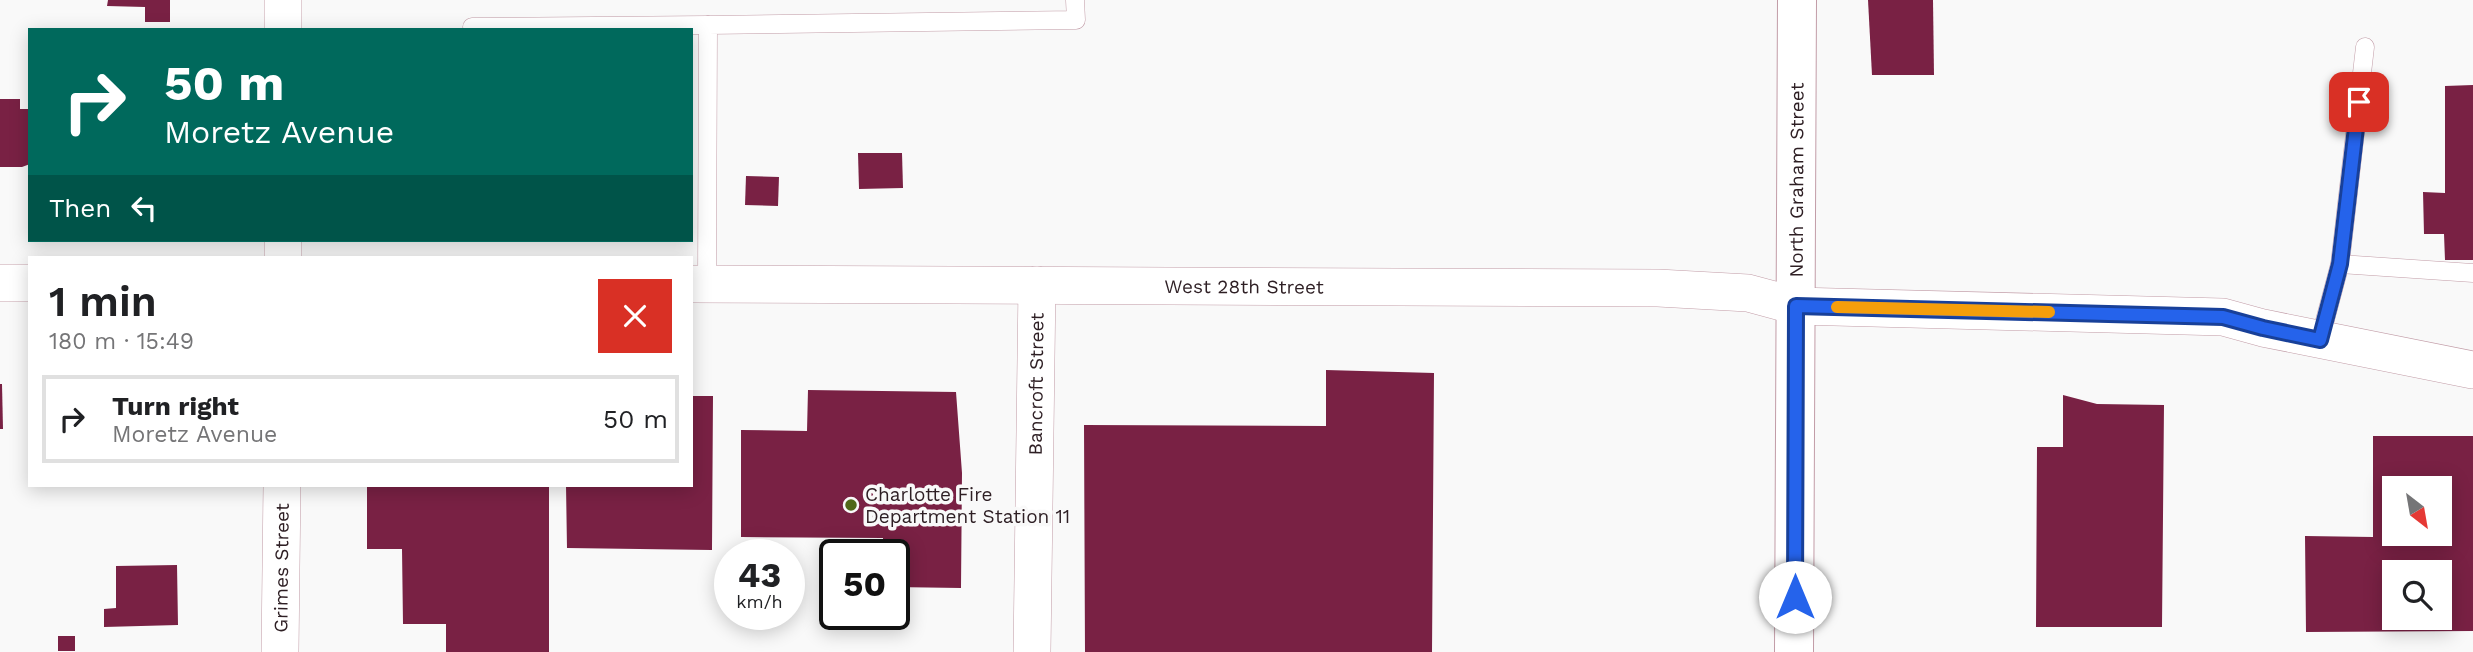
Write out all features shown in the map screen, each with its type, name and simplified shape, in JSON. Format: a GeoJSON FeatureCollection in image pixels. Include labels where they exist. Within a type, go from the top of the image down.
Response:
{"type":"FeatureCollection","features":[{"type":"Feature","properties":{"kind":"main road","name":"North Graham Street"},"geometry":{"type":"LineString","coordinates":[[1794,652],[1797,0]]}},
{"type":"Feature","properties":{"kind":"street"},"geometry":{"type":"LineString","coordinates":[[283,0],[283,28]]}},
{"type":"Feature","properties":{"kind":"street"},"geometry":{"type":"LineString","coordinates":[[0,283],[28,283]]}},
{"type":"Feature","properties":{"kind":"street","name":"West 28th Street"},"geometry":{"type":"LineString","coordinates":[[699,284],[1658,288],[1748,293],[1796,306],[2223,317],[2263,328],[2473,370]]}},
{"type":"Feature","properties":{"kind":"street","name":"Bancroft Street"},"geometry":{"type":"LineString","coordinates":[[1032,652],[1037,285]]}},
{"type":"Feature","properties":{"kind":"street","name":"Grimes Street"},"geometry":{"type":"LineString","coordinates":[[280,652],[282,487]]}},
{"type":"Feature","properties":{"kind":"lane"},"geometry":{"type":"LineString","coordinates":[[472,27],[1076,20],[1075,0]]}},
{"type":"Feature","properties":{"kind":"lane"},"geometry":{"type":"LineString","coordinates":[[699,284],[708,25]]}},
{"type":"Feature","properties":{"kind":"lane"},"geometry":{"type":"LineString","coordinates":[[2320,340],[2340,264],[2365,47]]}},
{"type":"Feature","properties":{"kind":"lane"},"geometry":{"type":"LineString","coordinates":[[2340,264],[2473,273]]}},
{"type":"Feature","properties":{"kind":"building"},"geometry":{"type":"Polygon","coordinates":[[[108,0],[170,0],[170,22],[145,22],[145,7],[107,6],[108,0]]]}},
{"type":"Feature","properties":{"kind":"building"},"geometry":{"type":"Polygon","coordinates":[[[1868,0],[1933,0],[1934,75],[1872,75],[1868,0]]]}},
{"type":"Feature","properties":{"kind":"building"},"geometry":{"type":"Polygon","coordinates":[[[2473,85],[2473,260],[2445,260],[2444,234],[2424,234],[2423,192],[2445,193],[2445,86],[2473,85]]]}},
{"type":"Feature","properties":{"kind":"building"},"geometry":{"type":"Polygon","coordinates":[[[0,99],[20,99],[20,109],[28,109],[28,165],[0,167],[0,99]]]}},
{"type":"Feature","properties":{"kind":"building"},"geometry":{"type":"Polygon","coordinates":[[[858,153],[902,153],[903,188],[859,189],[858,153]]]}},
{"type":"Feature","properties":{"kind":"building"},"geometry":{"type":"Polygon","coordinates":[[[746,176],[779,177],[778,206],[745,205],[746,176]]]}},
{"type":"Feature","properties":{"kind":"building"},"geometry":{"type":"Polygon","coordinates":[[[1326,370],[1434,373],[1432,652],[1085,652],[1084,425],[1326,426],[1326,370]]]}},
{"type":"Feature","properties":{"kind":"building"},"geometry":{"type":"Polygon","coordinates":[[[2,384],[3,429],[0,429],[2,384]]]}},
{"type":"Feature","properties":{"kind":"building","name":"Charlotte Fire Department Station 11"},"geometry":{"type":"Polygon","coordinates":[[[808,390],[956,392],[962,473],[961,588],[910,587],[910,539],[741,537],[741,430],[807,431],[808,390]]]}},
{"type":"Feature","properties":{"kind":"building"},"geometry":{"type":"Polygon","coordinates":[[[2063,395],[2097,404],[2164,405],[2162,627],[2036,627],[2037,447],[2063,447],[2063,395]]]}},
{"type":"Feature","properties":{"kind":"building"},"geometry":{"type":"Polygon","coordinates":[[[693,396],[713,396],[712,550],[567,548],[566,487],[693,487],[693,396]]]}},
{"type":"Feature","properties":{"kind":"building"},"geometry":{"type":"Polygon","coordinates":[[[2373,436],[2473,436],[2473,631],[2306,632],[2305,536],[2373,537],[2373,436]]]}},
{"type":"Feature","properties":{"kind":"building"},"geometry":{"type":"Polygon","coordinates":[[[367,487],[549,487],[549,652],[446,652],[446,624],[403,624],[402,549],[367,549],[367,487]]]}},
{"type":"Feature","properties":{"kind":"building"},"geometry":{"type":"Polygon","coordinates":[[[177,565],[178,625],[104,627],[104,609],[116,608],[116,566],[177,565]]]}},
{"type":"Feature","properties":{"kind":"building"},"geometry":{"type":"Polygon","coordinates":[[[58,636],[75,636],[75,651],[58,651],[58,636]]]}},
{"type":"Feature","properties":{"kind":"slow traffic"},"geometry":{"type":"LineString","coordinates":[[1837,307],[2049,312]]}},
{"type":"Feature","properties":{"kind":"place","name":"Charlotte Fire Department Station 11"},"geometry":{"type":"Point","coordinates":[851,505]}},
{"type":"Feature","properties":{"kind":"route"},"geometry":{"type":"LineString","coordinates":[[1795,597],[1796,306],[2223,317],[2320,340],[2340,264],[2359,102]]}}]}
